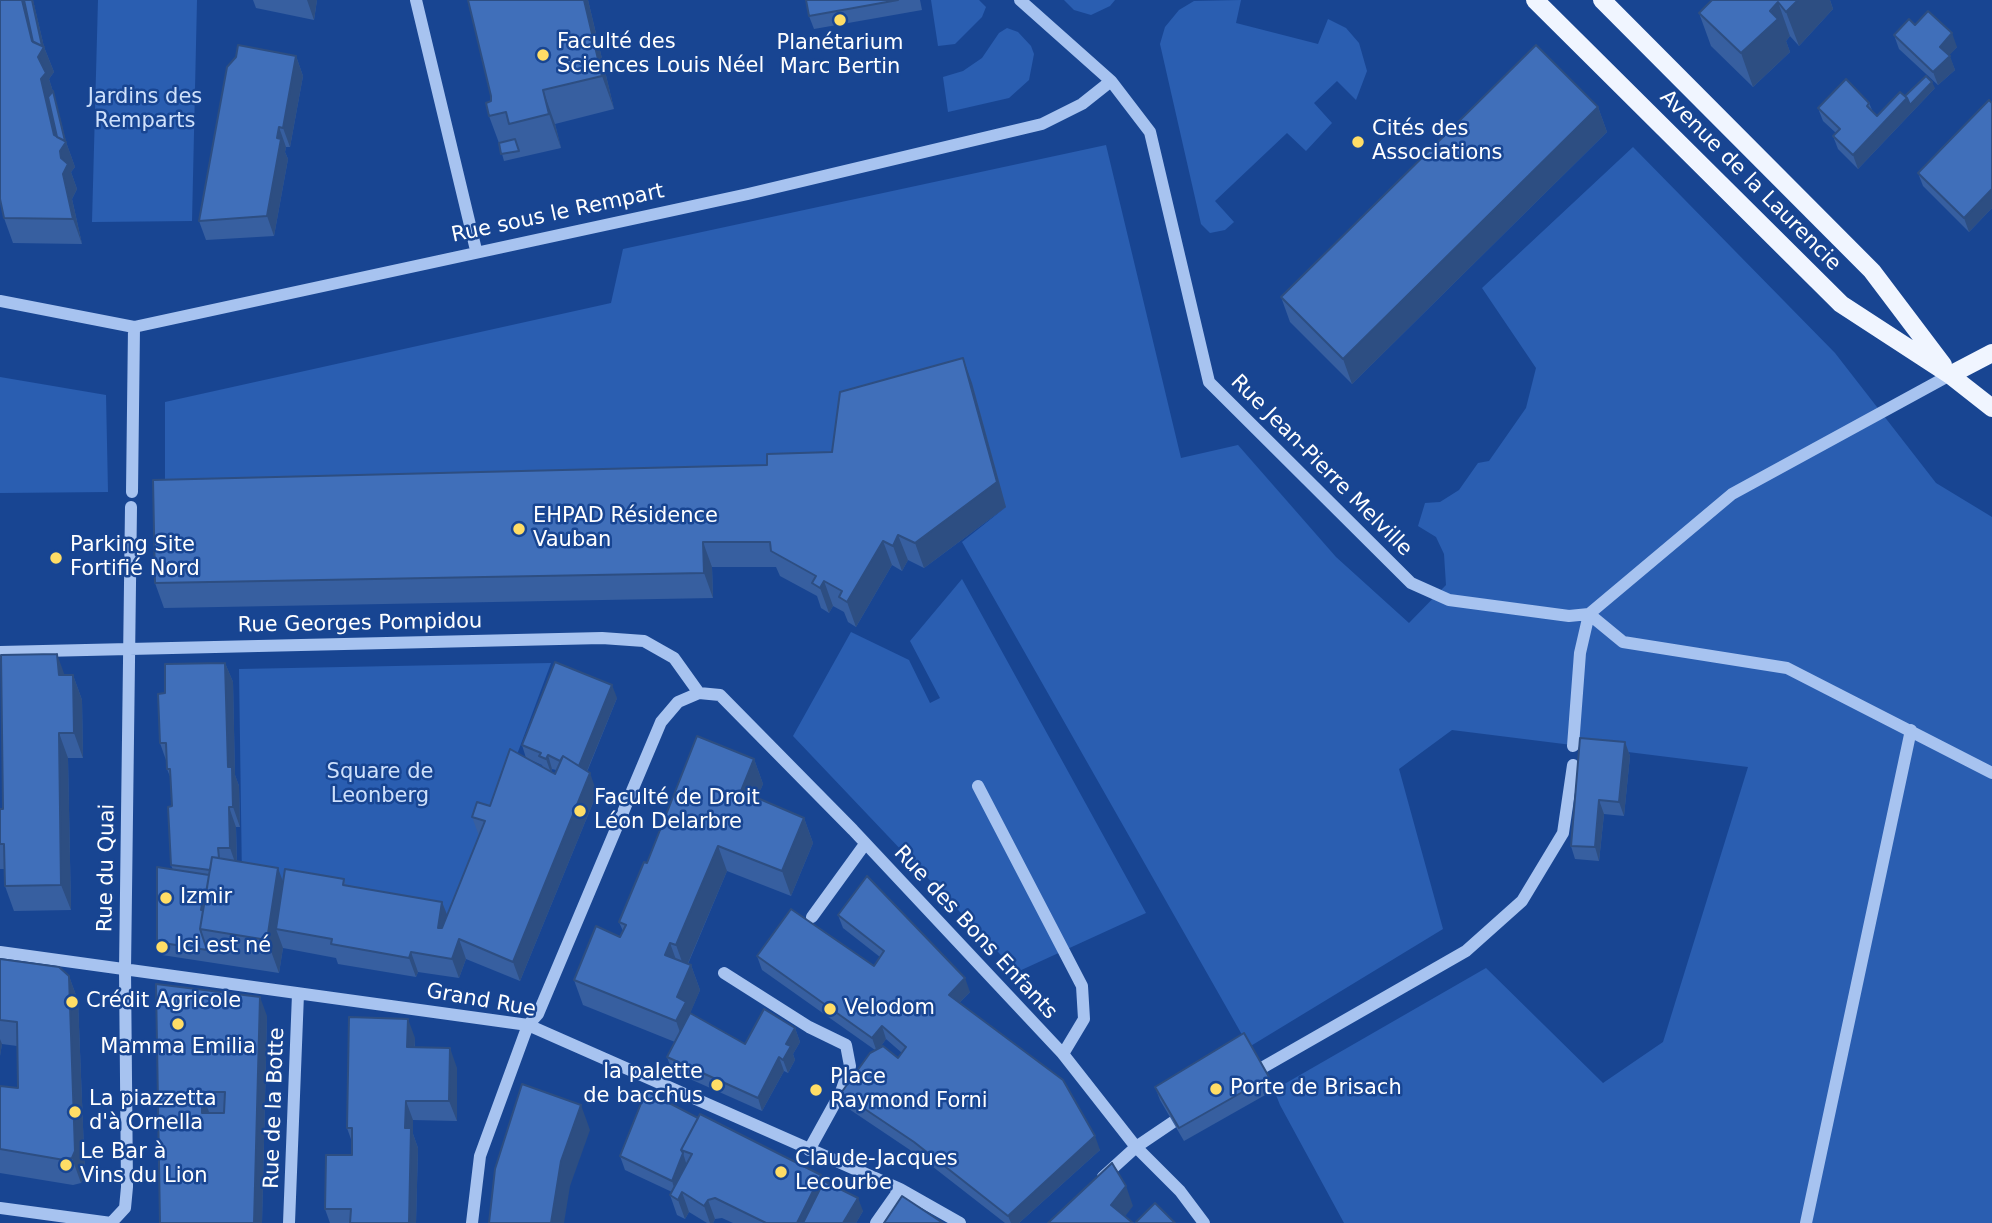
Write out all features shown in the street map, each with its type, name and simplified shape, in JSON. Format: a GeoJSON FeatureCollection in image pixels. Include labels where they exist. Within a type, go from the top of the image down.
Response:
{"type":"FeatureCollection","features":[{"type":"Feature","properties":{"kind":"main road","name":"Avenue de la Laurencie"},"geometry":{"type":"LineString","coordinates":[[1535,0],[1841,304],[1950,375],[1992,408]]}},
{"type":"Feature","properties":{"kind":"main road","name":"Avenue de la Laurencie"},"geometry":{"type":"LineString","coordinates":[[1602,0],[1872,271],[1950,375]]}},
{"type":"Feature","properties":{"kind":"main road"},"geometry":{"type":"LineString","coordinates":[[1950,375],[1992,353]]}},
{"type":"Feature","properties":{"kind":"street"},"geometry":{"type":"LineString","coordinates":[[416,0],[476,250]]}},
{"type":"Feature","properties":{"kind":"street","name":"Rue Jean-Pierre Melville"},"geometry":{"type":"LineString","coordinates":[[1020,0],[1111,81],[1150,132],[1209,382],[1411,583],[1449,600],[1569,616],[1589,614]]}},
{"type":"Feature","properties":{"kind":"street","name":"Rue sous le Rempart"},"geometry":{"type":"LineString","coordinates":[[0,300],[134,327],[476,250],[748,194],[1042,124],[1082,104],[1111,81]]}},
{"type":"Feature","properties":{"kind":"street"},"geometry":{"type":"LineString","coordinates":[[132,492],[134,327]]}},
{"type":"Feature","properties":{"kind":"street"},"geometry":{"type":"LineString","coordinates":[[1573,746],[1580,653],[1589,614],[1732,494],[1950,375]]}},
{"type":"Feature","properties":{"kind":"street","name":"Rue du Quai"},"geometry":{"type":"LineString","coordinates":[[111,1223],[125,1208],[127,1187],[125,970],[131,507]]}},
{"type":"Feature","properties":{"kind":"street"},"geometry":{"type":"LineString","coordinates":[[1589,614],[1623,642],[1787,668],[1992,773]]}},
{"type":"Feature","properties":{"kind":"street","name":"Rue Georges Pompidou"},"geometry":{"type":"LineString","coordinates":[[0,652],[602,638],[644,641],[674,658],[699,693]]}},
{"type":"Feature","properties":{"kind":"street"},"geometry":{"type":"LineString","coordinates":[[471,1223],[480,1156],[528,1025],[538,1014],[661,722],[678,702],[699,693]]}},
{"type":"Feature","properties":{"kind":"street","name":"Rue des Bons Enfants"},"geometry":{"type":"LineString","coordinates":[[699,693],[720,695],[865,844],[1063,1054],[1136,1147],[1180,1191],[1204,1223]]}},
{"type":"Feature","properties":{"kind":"street"},"geometry":{"type":"LineString","coordinates":[[1806,1223],[1911,730]]}},
{"type":"Feature","properties":{"kind":"street"},"geometry":{"type":"LineString","coordinates":[[1260,1069],[1466,951],[1522,901],[1563,833],[1573,765]]}},
{"type":"Feature","properties":{"kind":"street"},"geometry":{"type":"LineString","coordinates":[[978,786],[1082,986],[1084,1019],[1063,1054]]}},
{"type":"Feature","properties":{"kind":"street"},"geometry":{"type":"LineString","coordinates":[[813,916],[865,844]]}},
{"type":"Feature","properties":{"kind":"street","name":"Grand Rue"},"geometry":{"type":"LineString","coordinates":[[0,952],[528,1025],[900,1189],[960,1223]]}},
{"type":"Feature","properties":{"kind":"street"},"geometry":{"type":"LineString","coordinates":[[724,973],[809,1027],[846,1045],[850,1066],[841,1092],[809,1150]]}},
{"type":"Feature","properties":{"kind":"street","name":"Rue de la Botte"},"geometry":{"type":"LineString","coordinates":[[289,1223],[298,994]]}},
{"type":"Feature","properties":{"kind":"street"},"geometry":{"type":"LineString","coordinates":[[1095,1185],[1136,1147],[1173,1122]]}},
{"type":"Feature","properties":{"kind":"street"},"geometry":{"type":"LineString","coordinates":[[876,1223],[900,1189]]}},
{"type":"Feature","properties":{"kind":"street"},"geometry":{"type":"LineString","coordinates":[[0,1208],[111,1223]]}},
{"type":"Feature","properties":{"kind":"green space","name":"Jardins des Remparts"},"geometry":{"type":"Polygon","coordinates":[[[98,0],[197,0],[192,221],[92,222],[98,0]]]}},
{"type":"Feature","properties":{"kind":"green space"},"geometry":{"type":"Polygon","coordinates":[[[931,0],[979,0],[986,7],[982,17],[955,44],[938,46],[931,0]]]}},
{"type":"Feature","properties":{"kind":"green space"},"geometry":{"type":"Polygon","coordinates":[[[1064,0],[1115,0],[1110,6],[1091,15],[1074,10],[1064,0]]]}},
{"type":"Feature","properties":{"kind":"green space"},"geometry":{"type":"Polygon","coordinates":[[[1241,0],[1236,23],[1318,44],[1328,19],[1346,28],[1359,43],[1367,71],[1356,100],[1337,81],[1314,103],[1332,123],[1306,151],[1287,133],[1215,201],[1234,222],[1225,230],[1210,233],[1201,224],[1160,44],[1165,27],[1179,10],[1194,1],[1241,0]]]}},
{"type":"Feature","properties":{"kind":"green space"},"geometry":{"type":"Polygon","coordinates":[[[1007,28],[1018,32],[1031,46],[1034,54],[1029,80],[1009,98],[948,112],[943,77],[963,71],[982,58],[999,33],[1007,28]]]}},
{"type":"Feature","properties":{"kind":"green space"},"geometry":{"type":"Polygon","coordinates":[[[1106,145],[1181,458],[1238,445],[1336,557],[1409,623],[1446,585],[1444,554],[1436,537],[1418,526],[1425,503],[1440,502],[1459,490],[1478,463],[1489,461],[1526,408],[1536,368],[1482,288],[1633,147],[1835,353],[1936,483],[1992,517],[1992,1223],[1344,1223],[1280,1105],[1274,1090],[1486,968],[1603,1083],[1663,1042],[1748,767],[1452,730],[1399,769],[1443,929],[1249,1047],[962,542],[1006,507],[841,477],[165,491],[165,402],[611,303],[623,249],[1106,145]]]}},
{"type":"Feature","properties":{"kind":"green space"},"geometry":{"type":"Polygon","coordinates":[[[0,377],[106,395],[108,492],[0,493],[0,377]]]}},
{"type":"Feature","properties":{"kind":"green space"},"geometry":{"type":"Polygon","coordinates":[[[962,579],[1146,913],[1017,972],[793,736],[851,632],[909,660],[930,703],[940,698],[910,641],[962,579]]]}},
{"type":"Feature","properties":{"kind":"green space","name":"Square de Leonberg"},"geometry":{"type":"Polygon","coordinates":[[[551,663],[457,916],[242,880],[239,669],[551,663]]]}},
{"type":"Feature","properties":{"kind":"building"},"geometry":{"type":"Polygon","coordinates":[[[0,0],[22,0],[32,41],[44,47],[38,57],[46,73],[41,79],[54,135],[66,142],[60,151],[61,158],[68,164],[63,174],[73,219],[4,218],[0,199],[0,0]]]}},
{"type":"Feature","properties":{"kind":"building"},"geometry":{"type":"Polygon","coordinates":[[[24,0],[32,0],[42,46],[33,42],[24,0]]]}},
{"type":"Feature","properties":{"kind":"building","name":"Faculté des Sciences Louis Néel"},"geometry":{"type":"Polygon","coordinates":[[[468,0],[584,0],[602,76],[543,90],[549,114],[509,124],[506,112],[489,116],[486,103],[491,101],[491,96],[468,0]]]}},
{"type":"Feature","properties":{"kind":"building"},"geometry":{"type":"Polygon","coordinates":[[[806,0],[898,0],[809,16],[806,0]]]}},
{"type":"Feature","properties":{"kind":"building"},"geometry":{"type":"Polygon","coordinates":[[[1712,0],[1798,0],[1786,12],[1778,2],[1770,11],[1778,19],[1741,53],[1699,13],[1712,0]]]}},
{"type":"Feature","properties":{"kind":"building"},"geometry":{"type":"Polygon","coordinates":[[[1928,11],[1952,33],[1940,47],[1950,56],[1933,72],[1894,35],[1909,19],[1915,25],[1928,11]]]}},
{"type":"Feature","properties":{"kind":"building"},"geometry":{"type":"Polygon","coordinates":[[[238,45],[296,56],[283,128],[279,127],[277,138],[281,139],[267,216],[199,221],[227,67],[236,57],[238,45]]]}},
{"type":"Feature","properties":{"kind":"building"},"geometry":{"type":"Polygon","coordinates":[[[1536,45],[1598,107],[1343,359],[1281,297],[1536,45]]]}},
{"type":"Feature","properties":{"kind":"building"},"geometry":{"type":"Polygon","coordinates":[[[1926,76],[1932,82],[1910,105],[1905,96],[1926,76]]]}},
{"type":"Feature","properties":{"kind":"building"},"geometry":{"type":"Polygon","coordinates":[[[1846,79],[1869,103],[1867,106],[1877,116],[1900,92],[1907,98],[1853,155],[1833,136],[1840,129],[1818,108],[1846,79]]]}},
{"type":"Feature","properties":{"kind":"building"},"geometry":{"type":"Polygon","coordinates":[[[53,91],[65,141],[57,137],[48,97],[53,91]]]}},
{"type":"Feature","properties":{"kind":"building"},"geometry":{"type":"Polygon","coordinates":[[[1989,100],[1992,103],[1992,189],[1964,218],[1918,173],[1989,100]]]}},
{"type":"Feature","properties":{"kind":"building"},"geometry":{"type":"Polygon","coordinates":[[[515,139],[519,151],[501,154],[499,143],[515,139]]]}},
{"type":"Feature","properties":{"kind":"building"},"geometry":{"type":"Polygon","coordinates":[[[963,358],[997,482],[915,543],[898,535],[893,546],[883,541],[847,602],[839,597],[842,591],[824,581],[820,588],[812,583],[816,576],[771,551],[770,542],[703,542],[704,573],[155,583],[153,480],[767,465],[767,454],[832,452],[840,392],[963,358]]]}},
{"type":"Feature","properties":{"kind":"building"},"geometry":{"type":"Polygon","coordinates":[[[57,654],[59,675],[73,675],[74,733],[59,733],[61,885],[5,886],[4,844],[0,844],[0,809],[3,809],[1,655],[57,654]]]}},
{"type":"Feature","properties":{"kind":"building"},"geometry":{"type":"Polygon","coordinates":[[[555,662],[612,685],[579,766],[563,756],[560,761],[548,755],[546,759],[539,756],[541,753],[522,745],[555,662]]]}},
{"type":"Feature","properties":{"kind":"building"},"geometry":{"type":"Polygon","coordinates":[[[225,663],[228,767],[232,767],[230,848],[218,848],[219,858],[212,857],[210,870],[171,865],[168,807],[172,806],[170,769],[167,769],[166,743],[160,743],[158,694],[165,693],[165,664],[225,663]]]}},
{"type":"Feature","properties":{"kind":"building"},"geometry":{"type":"Polygon","coordinates":[[[697,736],[754,759],[741,791],[804,818],[782,871],[718,846],[676,945],[670,943],[665,955],[691,965],[677,997],[686,1002],[676,1021],[574,980],[596,926],[620,937],[626,925],[619,922],[644,862],[647,863],[697,736]]]}},
{"type":"Feature","properties":{"kind":"building"},"geometry":{"type":"Polygon","coordinates":[[[1580,738],[1625,742],[1619,802],[1599,800],[1595,847],[1571,846],[1580,738]]]}},
{"type":"Feature","properties":{"kind":"building"},"geometry":{"type":"Polygon","coordinates":[[[510,749],[555,774],[563,756],[590,773],[513,962],[459,939],[452,959],[411,952],[409,958],[331,944],[332,939],[276,929],[285,869],[344,879],[343,885],[442,902],[438,928],[442,928],[485,821],[472,817],[477,802],[490,806],[510,749]]]}},
{"type":"Feature","properties":{"kind":"building"},"geometry":{"type":"Polygon","coordinates":[[[212,857],[278,868],[267,940],[200,929],[212,857]]]}},
{"type":"Feature","properties":{"kind":"building"},"geometry":{"type":"Polygon","coordinates":[[[157,867],[209,875],[201,910],[200,929],[207,950],[157,942],[157,867]]]}},
{"type":"Feature","properties":{"kind":"building"},"geometry":{"type":"Polygon","coordinates":[[[867,876],[965,978],[949,995],[1063,1080],[1095,1136],[1008,1216],[914,1142],[841,1093],[870,1053],[883,1046],[898,1058],[906,1047],[882,1026],[872,1038],[757,956],[791,909],[874,966],[884,951],[838,915],[867,876]]]}},
{"type":"Feature","properties":{"kind":"building"},"geometry":{"type":"Polygon","coordinates":[[[0,959],[59,967],[69,976],[75,1151],[72,1158],[64,1160],[0,1149],[0,1086],[18,1088],[17,1022],[0,1020],[0,959]]]}},
{"type":"Feature","properties":{"kind":"building"},"geometry":{"type":"Polygon","coordinates":[[[156,984],[260,997],[254,1223],[160,1223],[156,984]],[[202,1092],[202,1113],[224,1113],[225,1092],[202,1092]]]}},
{"type":"Feature","properties":{"kind":"building"},"geometry":{"type":"Polygon","coordinates":[[[764,1009],[795,1028],[786,1044],[791,1046],[783,1060],[779,1057],[758,1098],[667,1057],[690,1013],[745,1044],[764,1009]]]}},
{"type":"Feature","properties":{"kind":"building"},"geometry":{"type":"Polygon","coordinates":[[[349,1017],[408,1019],[407,1047],[450,1048],[449,1101],[406,1101],[405,1128],[411,1128],[409,1223],[350,1223],[351,1209],[325,1209],[326,1155],[352,1155],[352,1128],[347,1128],[349,1017]]]}},
{"type":"Feature","properties":{"kind":"building"},"geometry":{"type":"Polygon","coordinates":[[[1244,1033],[1269,1077],[1179,1128],[1155,1087],[1244,1033]]]}},
{"type":"Feature","properties":{"kind":"building"},"geometry":{"type":"Polygon","coordinates":[[[522,1084],[581,1105],[561,1161],[551,1223],[489,1223],[495,1169],[522,1084]]]}},
{"type":"Feature","properties":{"kind":"building"},"geometry":{"type":"Polygon","coordinates":[[[646,1091],[698,1118],[681,1150],[683,1153],[672,1181],[620,1156],[646,1091]]]}},
{"type":"Feature","properties":{"kind":"building"},"geometry":{"type":"Polygon","coordinates":[[[700,1114],[821,1175],[797,1223],[766,1223],[715,1198],[708,1200],[704,1206],[682,1192],[678,1200],[670,1195],[692,1154],[681,1150],[700,1114]]]}},
{"type":"Feature","properties":{"kind":"building"},"geometry":{"type":"Polygon","coordinates":[[[1112,1163],[1126,1186],[1111,1205],[1133,1223],[1048,1223],[1112,1163]]]}},
{"type":"Feature","properties":{"kind":"building"},"geometry":{"type":"Polygon","coordinates":[[[824,1181],[858,1198],[843,1223],[803,1223],[824,1181]]]}},
{"type":"Feature","properties":{"kind":"building"},"geometry":{"type":"Polygon","coordinates":[[[902,1196],[943,1223],[884,1223],[902,1196]]]}},
{"type":"Feature","properties":{"kind":"building"},"geometry":{"type":"Polygon","coordinates":[[[1155,1203],[1175,1223],[1136,1222],[1155,1203]]]}},
{"type":"Feature","properties":{"kind":"place","name":"Planétarium Marc Bertin"},"geometry":{"type":"Point","coordinates":[840,20]}},
{"type":"Feature","properties":{"kind":"place","name":"Faculté des Sciences Louis Néel"},"geometry":{"type":"Point","coordinates":[543,55]}},
{"type":"Feature","properties":{"kind":"place","name":"Cités des Associations"},"geometry":{"type":"Point","coordinates":[1358,142]}},
{"type":"Feature","properties":{"kind":"place","name":"EHPAD Résidence Vauban"},"geometry":{"type":"Point","coordinates":[519,529]}},
{"type":"Feature","properties":{"kind":"place","name":"Parking Site Fortifié Nord"},"geometry":{"type":"Point","coordinates":[56,558]}},
{"type":"Feature","properties":{"kind":"place","name":"Faculté de Droit Léon Delarbre"},"geometry":{"type":"Point","coordinates":[580,811]}},
{"type":"Feature","properties":{"kind":"place","name":"Izmir"},"geometry":{"type":"Point","coordinates":[166,898]}},
{"type":"Feature","properties":{"kind":"place","name":"Ici est né"},"geometry":{"type":"Point","coordinates":[162,947]}},
{"type":"Feature","properties":{"kind":"place","name":"Crédit Agricole"},"geometry":{"type":"Point","coordinates":[72,1002]}},
{"type":"Feature","properties":{"kind":"place","name":"Velodom"},"geometry":{"type":"Point","coordinates":[830,1009]}},
{"type":"Feature","properties":{"kind":"place","name":"Mamma Emilia"},"geometry":{"type":"Point","coordinates":[178,1024]}},
{"type":"Feature","properties":{"kind":"place","name":"la palette de bacchus"},"geometry":{"type":"Point","coordinates":[717,1085]}},
{"type":"Feature","properties":{"kind":"place","name":"Porte de Brisach"},"geometry":{"type":"Point","coordinates":[1216,1089]}},
{"type":"Feature","properties":{"kind":"place","name":"Place Raymond Forni"},"geometry":{"type":"Point","coordinates":[816,1090]}},
{"type":"Feature","properties":{"kind":"place","name":"La piazzetta d'à Ornella"},"geometry":{"type":"Point","coordinates":[75,1112]}},
{"type":"Feature","properties":{"kind":"place","name":"Le Bar à Vins du Lion"},"geometry":{"type":"Point","coordinates":[66,1165]}},
{"type":"Feature","properties":{"kind":"place","name":"Claude-Jacques Lecourbe"},"geometry":{"type":"Point","coordinates":[781,1172]}}]}
